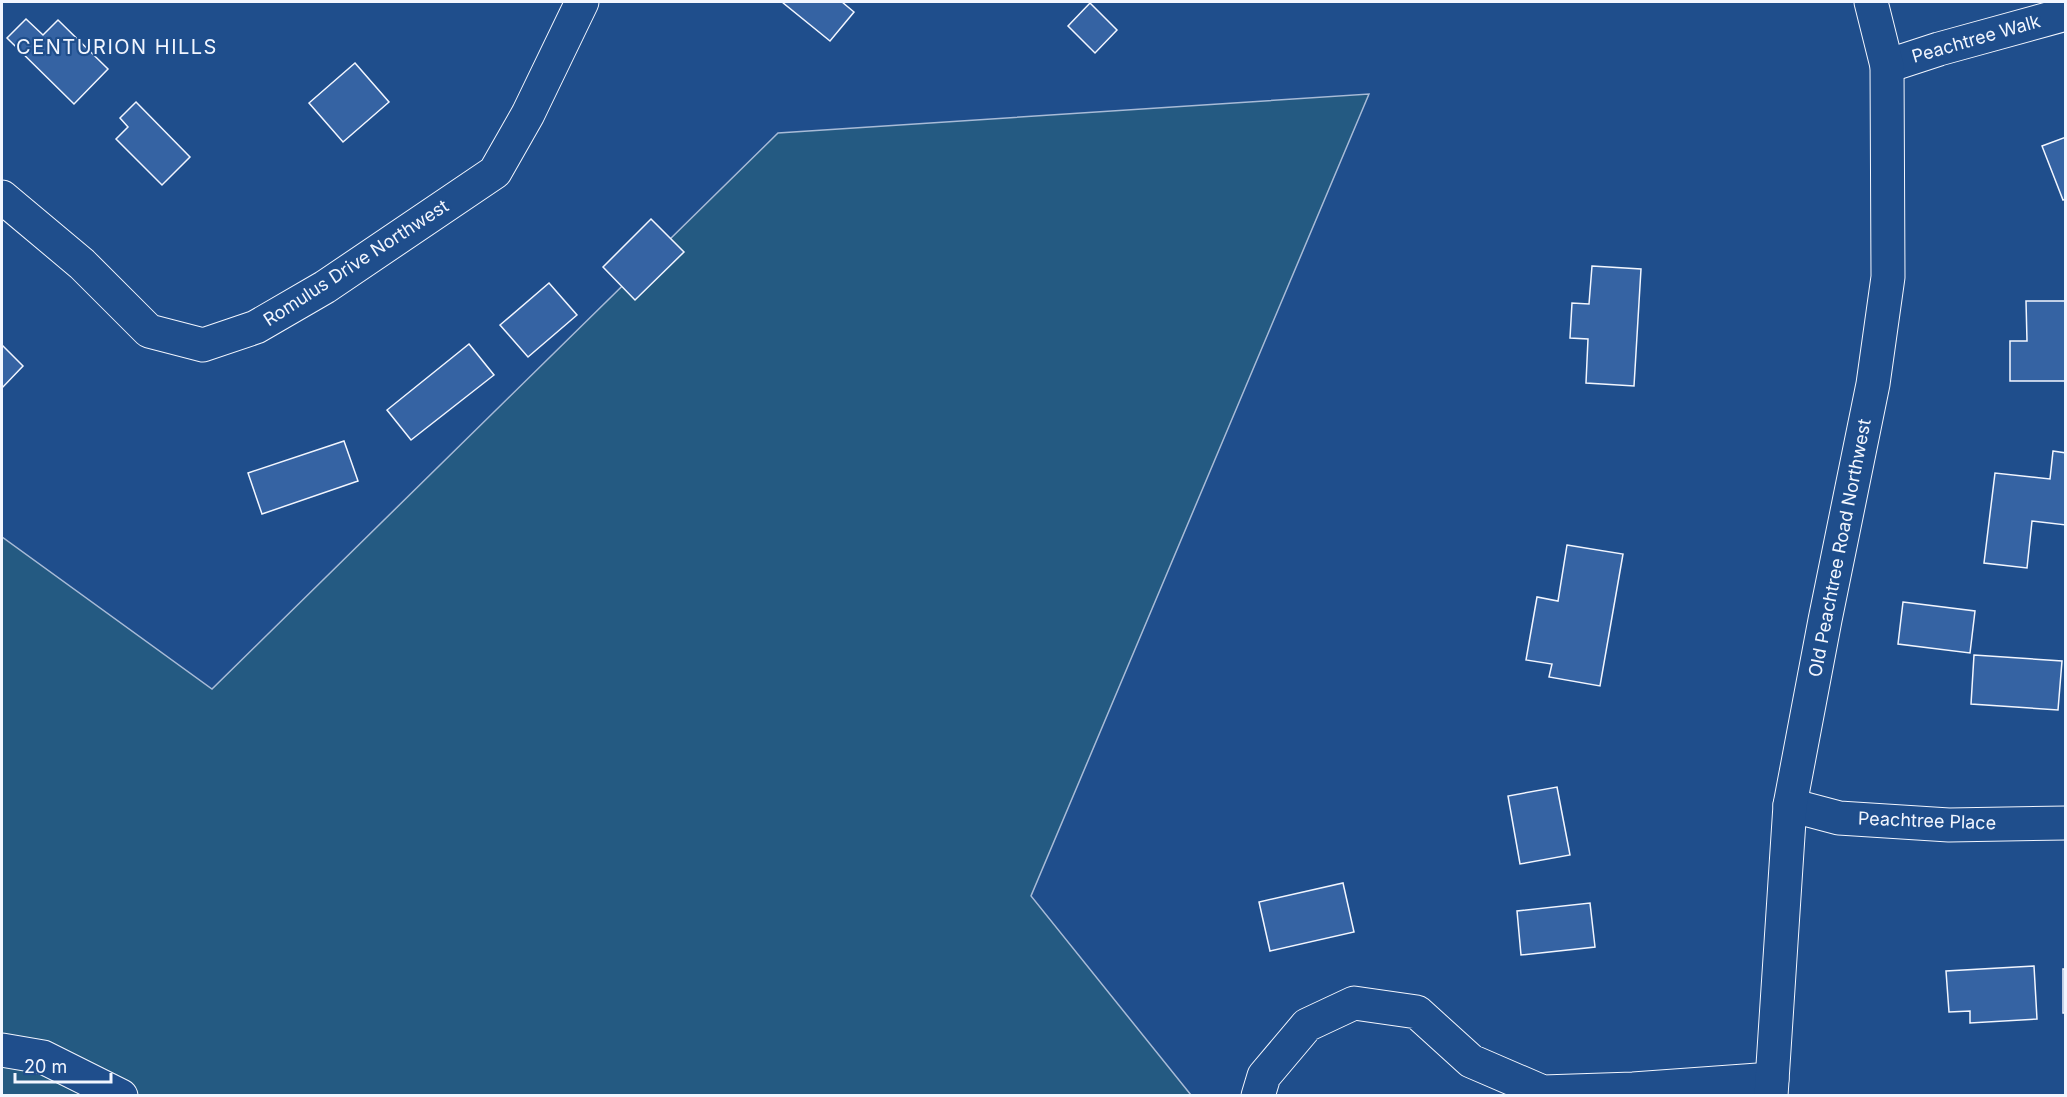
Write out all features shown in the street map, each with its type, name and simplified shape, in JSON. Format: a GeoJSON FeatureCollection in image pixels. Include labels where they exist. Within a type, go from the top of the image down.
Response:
{"type":"FeatureCollection","features":[{"type":"Feature","properties":{"kind":"street","name":"Romulus Drive Northwest"},"geometry":{"type":"LineString","coordinates":[[2,197],[82,264],[148,331],[203,345],[256,327],[325,287],[495,172],[528,114],[582,2]]}},
{"type":"Feature","properties":{"kind":"street","name":"Old Peachtree Road Northwest"},"geometry":{"type":"LineString","coordinates":[[1771,1087],[1790,805],[1873,384],[1888,277],[1887,66],[1870,2]]}},
{"type":"Feature","properties":{"kind":"street","name":"Peachtree Walk"},"geometry":{"type":"LineString","coordinates":[[1887,66],[1939,49],[2066,14]]}},
{"type":"Feature","properties":{"kind":"street","name":"Peachtree Place"},"geometry":{"type":"LineString","coordinates":[[1790,805],[1839,818],[1949,825],[2066,823]]}},
{"type":"Feature","properties":{"kind":"street"},"geometry":{"type":"LineString","coordinates":[[1258,1095],[1264,1076],[1307,1025],[1354,1003],[1417,1012],[1471,1061],[1543,1092],[1771,1087]]}},
{"type":"Feature","properties":{"kind":"street"},"geometry":{"type":"LineString","coordinates":[[2,1050],[43,1057],[122,1095]]}},
{"type":"Feature","properties":{"kind":"shaded area"},"geometry":{"type":"Polygon","coordinates":[[[1369,94],[1031,896],[1191,1095],[2,1095],[2,537],[212,689],[778,133],[1369,94]]]}},
{"type":"Feature","properties":{"kind":"building"},"geometry":{"type":"Polygon","coordinates":[[[782,2],[842,2],[854,12],[830,41],[782,2]]]}},
{"type":"Feature","properties":{"kind":"building"},"geometry":{"type":"Polygon","coordinates":[[[1090,3],[1117,30],[1095,53],[1068,26],[1090,3]]]}},
{"type":"Feature","properties":{"kind":"building"},"geometry":{"type":"Polygon","coordinates":[[[26,19],[43,35],[58,20],[108,69],[74,104],[7,38],[26,19]]]}},
{"type":"Feature","properties":{"kind":"building"},"geometry":{"type":"Polygon","coordinates":[[[355,63],[389,102],[343,142],[309,103],[355,63]]]}},
{"type":"Feature","properties":{"kind":"building"},"geometry":{"type":"Polygon","coordinates":[[[136,102],[190,157],[162,185],[116,139],[128,127],[120,118],[136,102]]]}},
{"type":"Feature","properties":{"kind":"building"},"geometry":{"type":"Polygon","coordinates":[[[2066,137],[2066,199],[2063,200],[2042,146],[2066,137]]]}},
{"type":"Feature","properties":{"kind":"building"},"geometry":{"type":"Polygon","coordinates":[[[651,219],[684,252],[635,300],[603,267],[651,219]]]}},
{"type":"Feature","properties":{"kind":"building"},"geometry":{"type":"Polygon","coordinates":[[[1592,266],[1641,269],[1634,386],[1586,383],[1588,339],[1570,338],[1572,303],[1589,304],[1592,266]]]}},
{"type":"Feature","properties":{"kind":"building"},"geometry":{"type":"Polygon","coordinates":[[[549,283],[577,315],[528,357],[500,325],[549,283]]]}},
{"type":"Feature","properties":{"kind":"building"},"geometry":{"type":"Polygon","coordinates":[[[2026,301],[2066,301],[2066,381],[2010,381],[2010,341],[2027,341],[2026,301]]]}},
{"type":"Feature","properties":{"kind":"building"},"geometry":{"type":"Polygon","coordinates":[[[469,344],[494,375],[411,440],[387,410],[469,344]]]}},
{"type":"Feature","properties":{"kind":"building"},"geometry":{"type":"Polygon","coordinates":[[[2,345],[23,366],[2,388],[2,345]]]}},
{"type":"Feature","properties":{"kind":"building"},"geometry":{"type":"Polygon","coordinates":[[[344,441],[358,481],[262,514],[248,473],[344,441]]]}},
{"type":"Feature","properties":{"kind":"building"},"geometry":{"type":"Polygon","coordinates":[[[2053,451],[2066,453],[2066,525],[2032,521],[2027,568],[1984,563],[1995,473],[2050,479],[2053,451]]]}},
{"type":"Feature","properties":{"kind":"building"},"geometry":{"type":"Polygon","coordinates":[[[1567,545],[1623,554],[1600,686],[1549,677],[1552,664],[1526,660],[1537,597],[1558,601],[1567,545]]]}},
{"type":"Feature","properties":{"kind":"building"},"geometry":{"type":"Polygon","coordinates":[[[1903,602],[1975,611],[1970,653],[1898,644],[1903,602]]]}},
{"type":"Feature","properties":{"kind":"building"},"geometry":{"type":"Polygon","coordinates":[[[1974,655],[2062,661],[2058,710],[1971,704],[1974,655]]]}},
{"type":"Feature","properties":{"kind":"building"},"geometry":{"type":"Polygon","coordinates":[[[1557,787],[1570,855],[1520,864],[1508,796],[1557,787]]]}},
{"type":"Feature","properties":{"kind":"building"},"geometry":{"type":"Polygon","coordinates":[[[1343,883],[1354,932],[1270,951],[1259,902],[1343,883]]]}},
{"type":"Feature","properties":{"kind":"building"},"geometry":{"type":"Polygon","coordinates":[[[1590,903],[1595,947],[1521,955],[1517,911],[1590,903]]]}},
{"type":"Feature","properties":{"kind":"building"},"geometry":{"type":"Polygon","coordinates":[[[2034,966],[2037,1019],[1970,1023],[1970,1011],[1949,1012],[1946,971],[2034,966]]]}},
{"type":"Feature","properties":{"kind":"building"},"geometry":{"type":"Polygon","coordinates":[[[2063,969],[2066,969],[2066,1013],[2063,1013],[2063,969]]]}},
{"type":"Feature","properties":{"kind":"district","name":"CENTURION HILLS"},"geometry":{"type":"Point","coordinates":[117,47]}}]}
